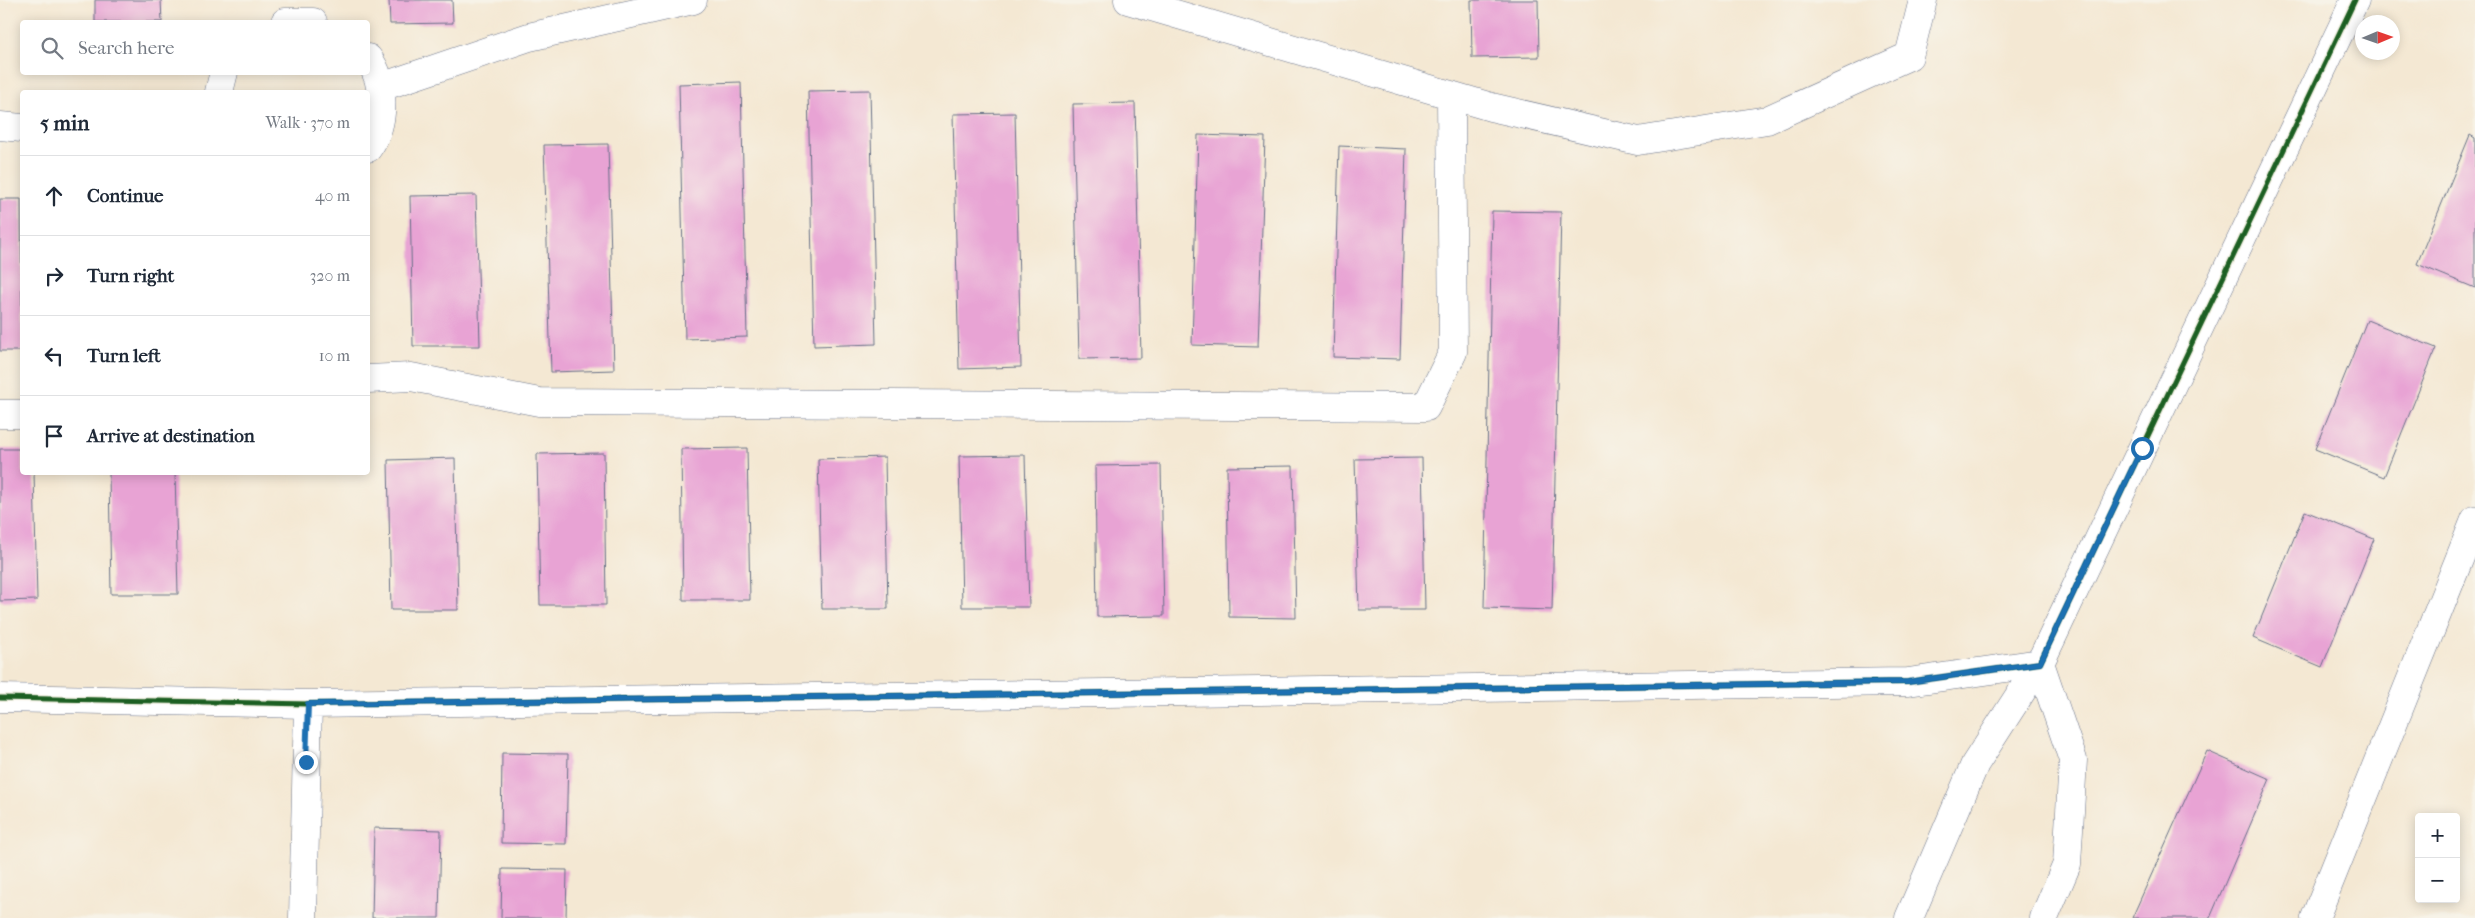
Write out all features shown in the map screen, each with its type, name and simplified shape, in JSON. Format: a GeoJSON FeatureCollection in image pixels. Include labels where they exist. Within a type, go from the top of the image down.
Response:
{"type":"FeatureCollection","features":[{"type":"Feature","properties":{"kind":"street"},"geometry":{"type":"LineString","coordinates":[[380,87],[529,37],[693,0]]}},
{"type":"Feature","properties":{"kind":"street"},"geometry":{"type":"LineString","coordinates":[[1128,0],[1491,107],[1638,141],[1766,120],[1910,56],[1923,0]]}},
{"type":"Feature","properties":{"kind":"street"},"geometry":{"type":"LineString","coordinates":[[1909,918],[1975,764],[2040,663],[2355,0]]}},
{"type":"Feature","properties":{"kind":"street"},"geometry":{"type":"LineString","coordinates":[[370,63],[380,87],[381,115],[370,145]]}},
{"type":"Feature","properties":{"kind":"street"},"geometry":{"type":"LineString","coordinates":[[220,90],[223,75]]}},
{"type":"Feature","properties":{"kind":"street"},"geometry":{"type":"LineString","coordinates":[[370,379],[411,376],[539,402],[1426,408],[1453,352],[1451,95]]}},
{"type":"Feature","properties":{"kind":"street"},"geometry":{"type":"LineString","coordinates":[[0,126],[20,128]]}},
{"type":"Feature","properties":{"kind":"street"},"geometry":{"type":"LineString","coordinates":[[0,414],[20,414]]}},
{"type":"Feature","properties":{"kind":"street"},"geometry":{"type":"LineString","coordinates":[[2315,918],[2475,520]]}},
{"type":"Feature","properties":{"kind":"street"},"geometry":{"type":"LineString","coordinates":[[0,698],[308,704],[1908,682],[2040,663]]}},
{"type":"Feature","properties":{"kind":"street"},"geometry":{"type":"LineString","coordinates":[[2040,663],[2073,760],[2067,864],[2044,918]]}},
{"type":"Feature","properties":{"kind":"street"},"geometry":{"type":"LineString","coordinates":[[303,918],[308,704]]}},
{"type":"Feature","properties":{"kind":"building"},"geometry":{"type":"Polygon","coordinates":[[[95,0],[161,0],[162,20],[95,20],[95,0]]]}},
{"type":"Feature","properties":{"kind":"building"},"geometry":{"type":"Polygon","coordinates":[[[389,0],[452,0],[453,23],[390,24],[389,0]]]}},
{"type":"Feature","properties":{"kind":"building"},"geometry":{"type":"Polygon","coordinates":[[[1471,0],[1538,0],[1539,57],[1472,58],[1471,0]]]}},
{"type":"Feature","properties":{"kind":"building"},"geometry":{"type":"Polygon","coordinates":[[[741,82],[747,337],[685,339],[679,84],[741,82]]]}},
{"type":"Feature","properties":{"kind":"building"},"geometry":{"type":"Polygon","coordinates":[[[870,90],[876,344],[814,346],[808,91],[870,90]]]}},
{"type":"Feature","properties":{"kind":"building"},"geometry":{"type":"Polygon","coordinates":[[[1135,103],[1141,358],[1079,359],[1073,104],[1135,103]]]}},
{"type":"Feature","properties":{"kind":"building"},"geometry":{"type":"Polygon","coordinates":[[[1015,113],[1021,367],[959,369],[953,114],[1015,113]]]}},
{"type":"Feature","properties":{"kind":"building"},"geometry":{"type":"Polygon","coordinates":[[[1198,135],[1265,137],[1258,347],[1192,345],[1198,135]]]}},
{"type":"Feature","properties":{"kind":"building"},"geometry":{"type":"Polygon","coordinates":[[[2470,135],[2475,138],[2475,288],[2417,264],[2470,135]]]}},
{"type":"Feature","properties":{"kind":"building"},"geometry":{"type":"Polygon","coordinates":[[[608,144],[614,370],[551,372],[544,145],[608,144]]]}},
{"type":"Feature","properties":{"kind":"building"},"geometry":{"type":"Polygon","coordinates":[[[1339,146],[1406,149],[1400,359],[1333,357],[1339,146]]]}},
{"type":"Feature","properties":{"kind":"building"},"geometry":{"type":"Polygon","coordinates":[[[476,195],[480,346],[413,346],[410,196],[476,195]]]}},
{"type":"Feature","properties":{"kind":"building"},"geometry":{"type":"Polygon","coordinates":[[[0,199],[20,199],[20,351],[0,351],[0,199]]]}},
{"type":"Feature","properties":{"kind":"building"},"geometry":{"type":"Polygon","coordinates":[[[1492,211],[1561,212],[1552,610],[1484,608],[1492,211]]]}},
{"type":"Feature","properties":{"kind":"building"},"geometry":{"type":"Polygon","coordinates":[[[2367,320],[2436,348],[2384,477],[2315,449],[2367,320]]]}},
{"type":"Feature","properties":{"kind":"building"},"geometry":{"type":"Polygon","coordinates":[[[747,448],[750,600],[683,600],[681,449],[747,448]]]}},
{"type":"Feature","properties":{"kind":"building"},"geometry":{"type":"Polygon","coordinates":[[[0,449],[20,449],[20,475],[34,475],[37,600],[0,601],[0,449]]]}},
{"type":"Feature","properties":{"kind":"building"},"geometry":{"type":"Polygon","coordinates":[[[604,453],[606,605],[540,605],[537,454],[604,453]]]}},
{"type":"Feature","properties":{"kind":"building"},"geometry":{"type":"Polygon","coordinates":[[[1025,455],[1029,607],[962,607],[959,456],[1025,455]]]}},
{"type":"Feature","properties":{"kind":"building"},"geometry":{"type":"Polygon","coordinates":[[[885,457],[888,609],[822,609],[818,459],[885,457]]]}},
{"type":"Feature","properties":{"kind":"building"},"geometry":{"type":"Polygon","coordinates":[[[455,458],[458,610],[391,610],[388,460],[455,458]]]}},
{"type":"Feature","properties":{"kind":"building"},"geometry":{"type":"Polygon","coordinates":[[[1422,458],[1425,610],[1359,610],[1355,459],[1422,458]]]}},
{"type":"Feature","properties":{"kind":"building"},"geometry":{"type":"Polygon","coordinates":[[[1161,465],[1164,616],[1097,617],[1095,466],[1161,465]]]}},
{"type":"Feature","properties":{"kind":"building"},"geometry":{"type":"Polygon","coordinates":[[[1293,466],[1296,618],[1229,617],[1227,467],[1293,466]]]}},
{"type":"Feature","properties":{"kind":"building"},"geometry":{"type":"Polygon","coordinates":[[[109,475],[175,475],[178,594],[111,594],[109,475]]]}},
{"type":"Feature","properties":{"kind":"building"},"geometry":{"type":"Polygon","coordinates":[[[2305,511],[2374,539],[2322,667],[2253,638],[2305,511]]]}},
{"type":"Feature","properties":{"kind":"building"},"geometry":{"type":"Polygon","coordinates":[[[2207,751],[2270,779],[2210,918],[2132,918],[2207,751]]]}},
{"type":"Feature","properties":{"kind":"building"},"geometry":{"type":"Polygon","coordinates":[[[502,753],[568,754],[566,844],[501,843],[502,753]]]}},
{"type":"Feature","properties":{"kind":"building"},"geometry":{"type":"Polygon","coordinates":[[[374,828],[441,830],[439,918],[372,918],[374,828]]]}},
{"type":"Feature","properties":{"kind":"building"},"geometry":{"type":"Polygon","coordinates":[[[502,869],[567,870],[566,918],[501,918],[502,869]]]}},
{"type":"Feature","properties":{"kind":"cycle path"},"geometry":{"type":"LineString","coordinates":[[0,698],[308,704],[1908,682],[2040,663],[2355,0]]}},
{"type":"Feature","properties":{"kind":"route"},"geometry":{"type":"LineString","coordinates":[[306,762],[308,704],[1908,682],[2040,663],[2142,448]]}}]}
